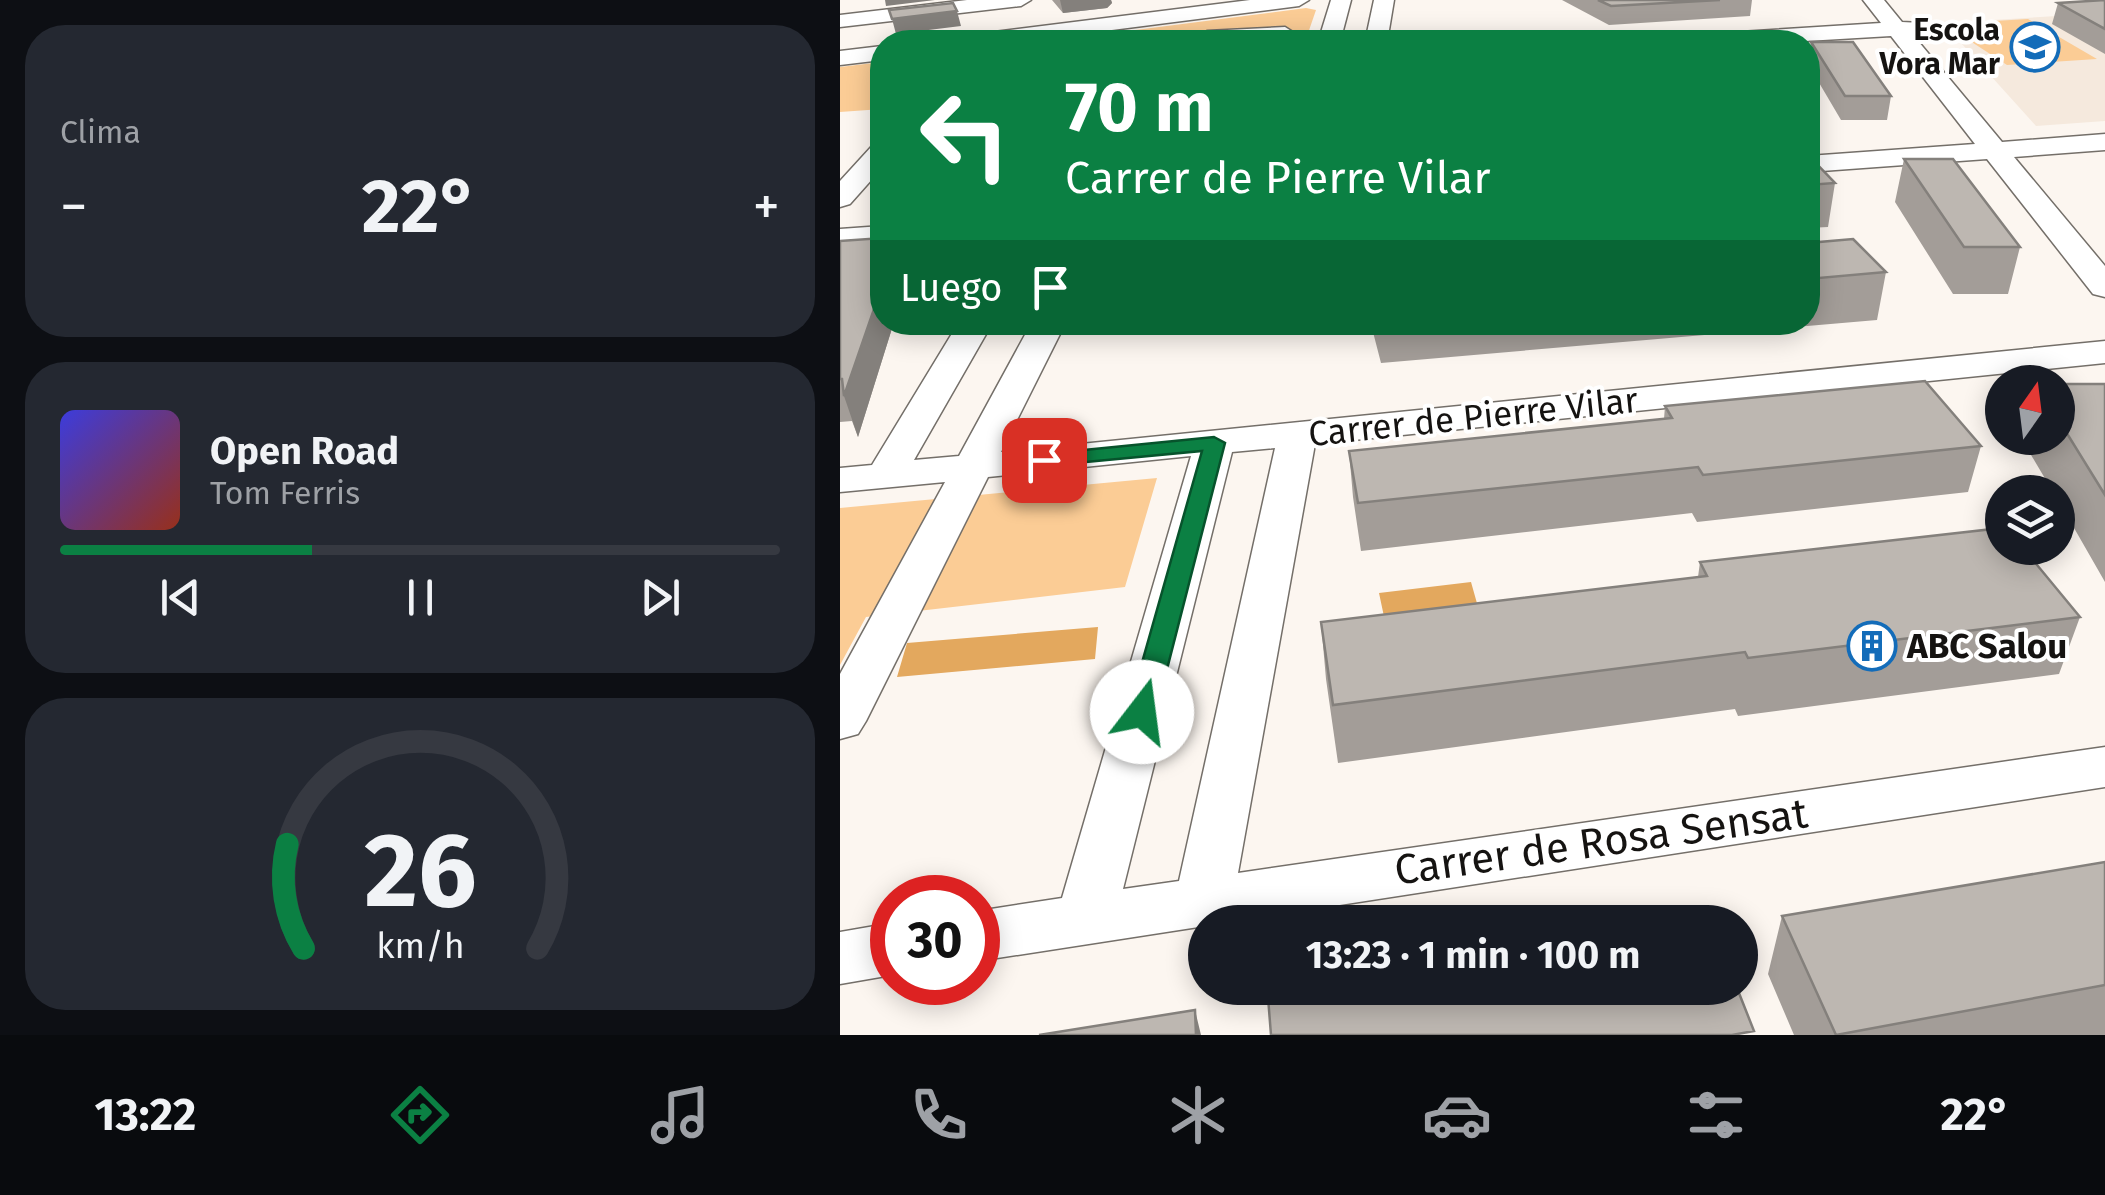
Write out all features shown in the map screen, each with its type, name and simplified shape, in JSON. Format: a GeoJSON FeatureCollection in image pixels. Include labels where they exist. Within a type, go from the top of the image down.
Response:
{"type":"FeatureCollection","features":[{"type":"Feature","properties":{"kind":"street"},"geometry":{"type":"LineString","coordinates":[[840,21],[1021,0]]}},
{"type":"Feature","properties":{"kind":"street"},"geometry":{"type":"LineString","coordinates":[[1118,25],[1139,0]]}},
{"type":"Feature","properties":{"kind":"street"},"geometry":{"type":"LineString","coordinates":[[1178,24],[1219,6],[1298,0]]}},
{"type":"Feature","properties":{"kind":"street"},"geometry":{"type":"LineString","coordinates":[[1332,30],[1341,0]]}},
{"type":"Feature","properties":{"kind":"street"},"geometry":{"type":"LineString","coordinates":[[1378,30],[1384,0]]}},
{"type":"Feature","properties":{"kind":"street"},"geometry":{"type":"LineString","coordinates":[[1874,0],[1905,28],[2006,149],[2105,255]]}},
{"type":"Feature","properties":{"kind":"street"},"geometry":{"type":"LineString","coordinates":[[1890,0],[1905,28]]}},
{"type":"Feature","properties":{"kind":"street"},"geometry":{"type":"LineString","coordinates":[[1077,30],[1178,24],[1243,30]]}},
{"type":"Feature","properties":{"kind":"street"},"geometry":{"type":"LineString","coordinates":[[1820,34],[1905,28]]}},
{"type":"Feature","properties":{"kind":"street"},"geometry":{"type":"LineString","coordinates":[[840,58],[870,54]]}},
{"type":"Feature","properties":{"kind":"street"},"geometry":{"type":"LineString","coordinates":[[1820,163],[2105,142]]}},
{"type":"Feature","properties":{"kind":"street"},"geometry":{"type":"LineString","coordinates":[[2006,149],[2105,287]]}},
{"type":"Feature","properties":{"kind":"street"},"geometry":{"type":"LineString","coordinates":[[840,198],[870,165]]}},
{"type":"Feature","properties":{"kind":"street"},"geometry":{"type":"LineString","coordinates":[[840,238],[870,236]]}},
{"type":"Feature","properties":{"kind":"street"},"geometry":{"type":"LineString","coordinates":[[884,476],[968,335]]}},
{"type":"Feature","properties":{"kind":"street"},"geometry":{"type":"LineString","coordinates":[[840,721],[1042,335]]}},
{"type":"Feature","properties":{"kind":"street","name":"Carrer de Pierre Vilar"},"geometry":{"type":"LineString","coordinates":[[840,480],[2105,352]]}},
{"type":"Feature","properties":{"kind":"street"},"geometry":{"type":"LineString","coordinates":[[1204,901],[1297,435]]}},
{"type":"Feature","properties":{"kind":"street"},"geometry":{"type":"LineString","coordinates":[[1086,919],[1214,443]]}},
{"type":"Feature","properties":{"kind":"street","name":"Carrer de Rosa Sensat"},"geometry":{"type":"LineString","coordinates":[[1000,933],[2105,767]]}},
{"type":"Feature","properties":{"kind":"street"},"geometry":{"type":"LineString","coordinates":[[840,958],[870,953]]}},
{"type":"Feature","properties":{"kind":"shaded area"},"geometry":{"type":"Polygon","coordinates":[[[1306,8],[1316,10],[1309,30],[1135,30],[1306,8]]]}},
{"type":"Feature","properties":{"kind":"shaded area","name":"Escola Vora Mar"},"geometry":{"type":"Polygon","coordinates":[[[2105,13],[2105,121],[2036,126],[1943,23],[2105,13]]]}},
{"type":"Feature","properties":{"kind":"shaded area"},"geometry":{"type":"Polygon","coordinates":[[[2028,19],[2097,59],[2007,65],[1944,24],[2028,19]]]}},
{"type":"Feature","properties":{"kind":"shaded area"},"geometry":{"type":"Polygon","coordinates":[[[870,63],[870,110],[840,112],[840,67],[870,63]]]}},
{"type":"Feature","properties":{"kind":"shaded area"},"geometry":{"type":"Polygon","coordinates":[[[1157,478],[1125,587],[866,617],[840,665],[840,508],[1157,478]]]}},
{"type":"Feature","properties":{"kind":"shaded area"},"geometry":{"type":"Polygon","coordinates":[[[1471,582],[1480,614],[1386,626],[1379,593],[1471,582]]]}},
{"type":"Feature","properties":{"kind":"shaded area"},"geometry":{"type":"Polygon","coordinates":[[[1098,627],[1095,659],[897,677],[907,643],[1098,627]]]}},
{"type":"Feature","properties":{"kind":"building"},"geometry":{"type":"Polygon","coordinates":[[[1598,0],[1720,0],[1611,6],[1598,0]]]}},
{"type":"Feature","properties":{"kind":"building"},"geometry":{"type":"Polygon","coordinates":[[[2105,0],[2105,29],[2058,3],[2105,0]]]}},
{"type":"Feature","properties":{"kind":"building"},"geometry":{"type":"Polygon","coordinates":[[[953,3],[957,11],[892,19],[889,10],[953,3]]]}},
{"type":"Feature","properties":{"kind":"building"},"geometry":{"type":"Polygon","coordinates":[[[1820,42],[1853,42],[1891,96],[1845,96],[1820,56],[1820,42]]]}},
{"type":"Feature","properties":{"kind":"building"},"geometry":{"type":"Polygon","coordinates":[[[1904,159],[1953,159],[2020,247],[1964,247],[1904,159]]]}},
{"type":"Feature","properties":{"kind":"building"},"geometry":{"type":"Polygon","coordinates":[[[1820,167],[1835,183],[1820,184],[1820,167]]]}},
{"type":"Feature","properties":{"kind":"building"},"geometry":{"type":"Polygon","coordinates":[[[870,239],[870,321],[844,396],[840,379],[840,241],[870,239]]]}},
{"type":"Feature","properties":{"kind":"building"},"geometry":{"type":"Polygon","coordinates":[[[1853,239],[1886,272],[1820,278],[1820,242],[1853,239]]]}},
{"type":"Feature","properties":{"kind":"building"},"geometry":{"type":"Polygon","coordinates":[[[1925,381],[1981,446],[1703,475],[1698,467],[1358,503],[1349,451],[1672,418],[1665,406],[1925,381]]]}},
{"type":"Feature","properties":{"kind":"building"},"geometry":{"type":"Polygon","coordinates":[[[2075,384],[2105,384],[2105,495],[2075,446],[2075,384]]]}},
{"type":"Feature","properties":{"kind":"building"},"geometry":{"type":"Polygon","coordinates":[[[1985,530],[1985,565],[2037,565],[2080,617],[1748,658],[1745,652],[1333,705],[1321,622],[1707,576],[1700,562],[1985,530]]]}},
{"type":"Feature","properties":{"kind":"building"},"geometry":{"type":"Polygon","coordinates":[[[2105,862],[2105,985],[1836,1035],[1782,916],[2105,862]]]}},
{"type":"Feature","properties":{"kind":"building"},"geometry":{"type":"Polygon","coordinates":[[[1269,1005],[1744,1005],[1754,1031],[1732,1035],[1271,1035],[1269,1005]]]}},
{"type":"Feature","properties":{"kind":"building"},"geometry":{"type":"Polygon","coordinates":[[[1195,1010],[1196,1035],[1039,1035],[1195,1010]]]}},
{"type":"Feature","properties":{"kind":"place","name":"Escola Vora Mar"},"geometry":{"type":"Point","coordinates":[2035,47]}},
{"type":"Feature","properties":{"kind":"place","name":"ABC Salou"},"geometry":{"type":"Point","coordinates":[1872,646]}},
{"type":"Feature","properties":{"kind":"route"},"geometry":{"type":"LineString","coordinates":[[1044,460],[1214,443],[1142,712]]}}]}
